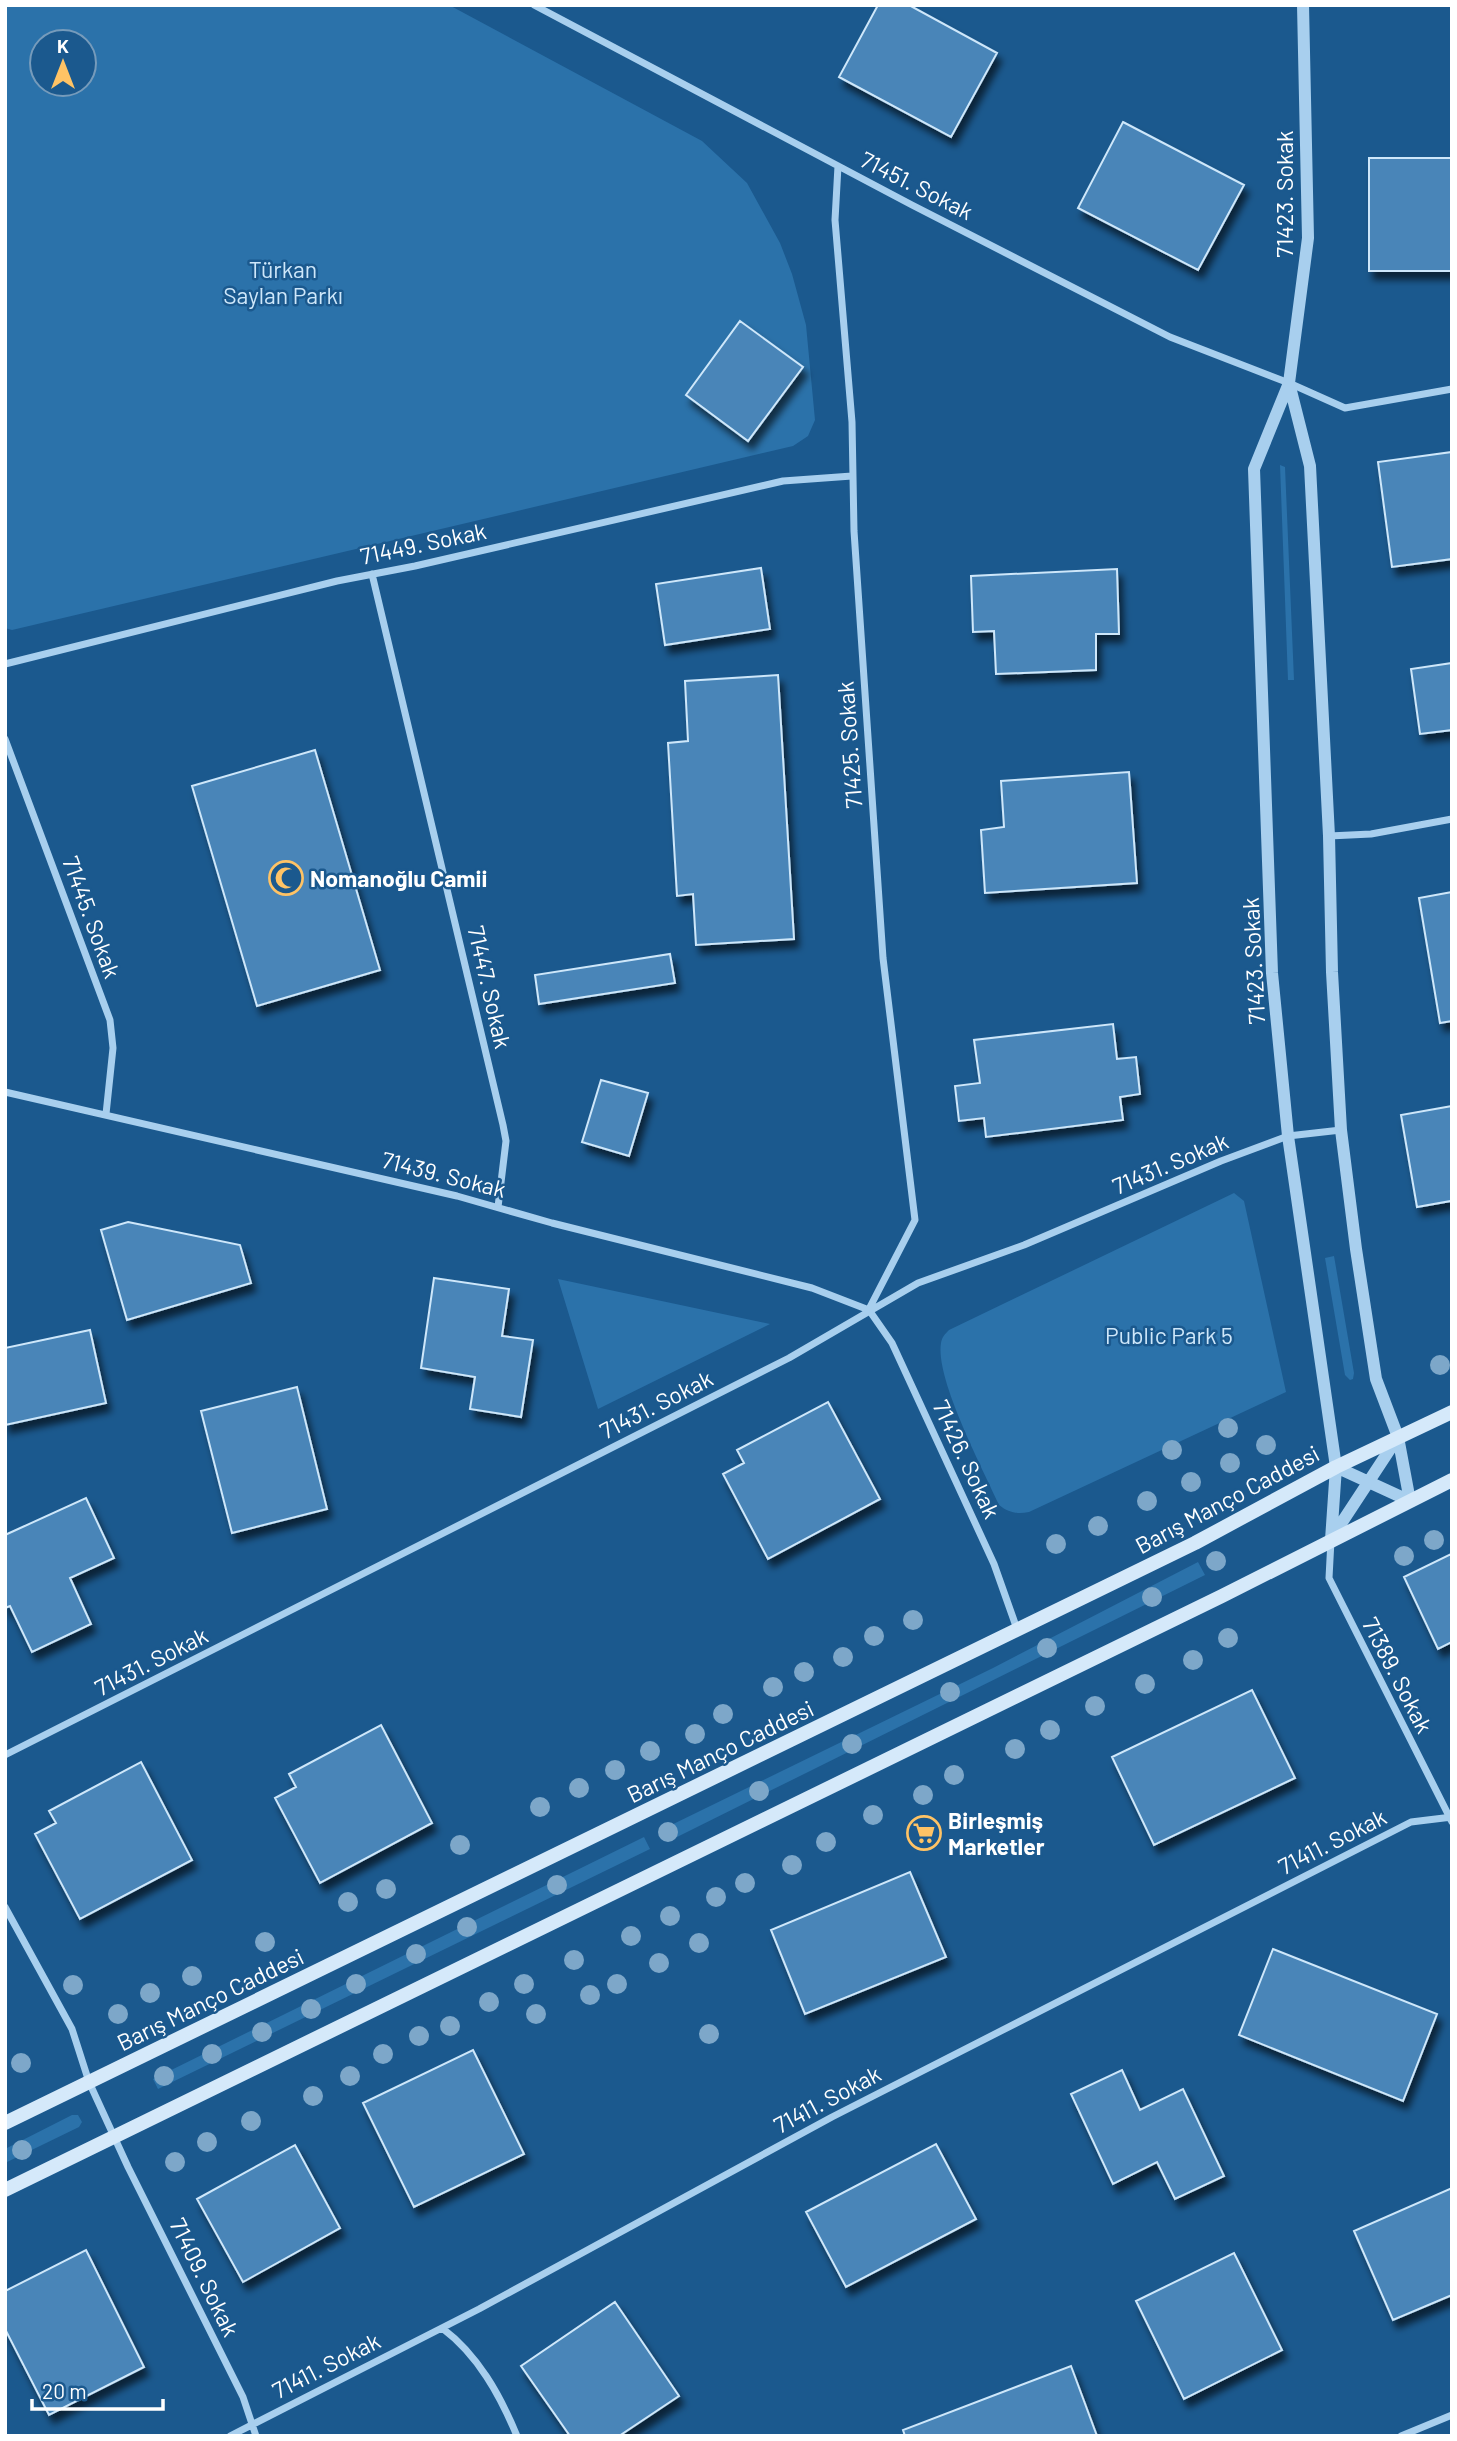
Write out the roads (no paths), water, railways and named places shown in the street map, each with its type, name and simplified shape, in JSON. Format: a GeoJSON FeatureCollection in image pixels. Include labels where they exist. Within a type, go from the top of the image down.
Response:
{"type":"FeatureCollection","features":[{"type":"Feature","properties":{"kind":"main road","name":"Barış Manço Caddesi"},"geometry":{"type":"LineString","coordinates":[[5,2123],[1018,1630],[1195,1543],[1336,1467],[1452,1412]]}},
{"type":"Feature","properties":{"kind":"main road"},"geometry":{"type":"LineString","coordinates":[[5,2190],[1223,1596],[1452,1480]]}},
{"type":"Feature","properties":{"kind":"street","name":"71451. Sokak"},"geometry":{"type":"LineString","coordinates":[[534,5],[1170,337],[1289,383],[1345,408],[1452,389]]}},
{"type":"Feature","properties":{"kind":"street","name":"71423. Sokak"},"geometry":{"type":"LineString","coordinates":[[1303,5],[1308,238],[1289,383],[1254,469],[1272,973],[1288,1136],[1336,1467],[1331,1539]]}},
{"type":"Feature","properties":{"kind":"street","name":"71425. Sokak"},"geometry":{"type":"LineString","coordinates":[[838,166],[835,220],[851,408],[853,531],[883,958],[915,1220],[869,1310]]}},
{"type":"Feature","properties":{"kind":"street","name":"71423. Sokak"},"geometry":{"type":"LineString","coordinates":[[1289,383],[1310,466],[1341,1130],[1376,1379],[1398,1437],[1410,1501]]}},
{"type":"Feature","properties":{"kind":"street","name":"71449. Sokak"},"geometry":{"type":"LineString","coordinates":[[5,664],[337,581],[783,481],[852,476]]}},
{"type":"Feature","properties":{"kind":"street","name":"71447. Sokak"},"geometry":{"type":"LineString","coordinates":[[372,574],[503,1125],[506,1141],[498,1207]]}},
{"type":"Feature","properties":{"kind":"street","name":"71445. Sokak"},"geometry":{"type":"LineString","coordinates":[[5,739],[110,1020],[113,1048],[106,1114]]}},
{"type":"Feature","properties":{"kind":"street"},"geometry":{"type":"LineString","coordinates":[[1329,836],[1371,834],[1452,819]]}},
{"type":"Feature","properties":{"kind":"street","name":"71439. Sokak"},"geometry":{"type":"LineString","coordinates":[[5,1092],[498,1207],[812,1288],[869,1310]]}},
{"type":"Feature","properties":{"kind":"street","name":"71431. Sokak"},"geometry":{"type":"LineString","coordinates":[[5,1755],[789,1358],[918,1283],[1024,1245],[1221,1161],[1288,1136],[1341,1130]]}},
{"type":"Feature","properties":{"kind":"street","name":"71426. Sokak"},"geometry":{"type":"LineString","coordinates":[[869,1310],[897,1356],[994,1564],[1018,1630]]}},
{"type":"Feature","properties":{"kind":"street"},"geometry":{"type":"LineString","coordinates":[[1331,1539],[1398,1437]]}},
{"type":"Feature","properties":{"kind":"street"},"geometry":{"type":"LineString","coordinates":[[1336,1467],[1410,1501]]}},
{"type":"Feature","properties":{"kind":"street","name":"71389. Sokak"},"geometry":{"type":"LineString","coordinates":[[1331,1539],[1329,1578],[1451,1819]]}},
{"type":"Feature","properties":{"kind":"street","name":"71411. Sokak"},"geometry":{"type":"LineString","coordinates":[[230,2436],[442,2328],[832,2117],[1411,1822],[1451,1819]]}},
{"type":"Feature","properties":{"kind":"street","name":"71409. Sokak"},"geometry":{"type":"LineString","coordinates":[[5,1907],[72,2029],[89,2082],[128,2167],[243,2397],[256,2436]]}},
{"type":"Feature","properties":{"kind":"street"},"geometry":{"type":"LineString","coordinates":[[442,2328],[463,2344],[502,2400],[517,2436]]}},
{"type":"Feature","properties":{"kind":"street"},"geometry":{"type":"LineString","coordinates":[[1401,2436],[1452,2415]]}},
{"type":"Feature","properties":{"kind":"place","name":"Nomanoğlu Camii"},"geometry":{"type":"Point","coordinates":[286,878]}},
{"type":"Feature","properties":{"kind":"place","name":"Birleşmiş Marketler"},"geometry":{"type":"Point","coordinates":[924,1833]}},
{"type":"Feature","properties":{"kind":"park label","name":"Türkan Saylan Parkı"},"geometry":{"type":"Point","coordinates":[283,282]}},
{"type":"Feature","properties":{"kind":"park label","name":"Public Park 5"},"geometry":{"type":"Point","coordinates":[1169,1335]}}]}
